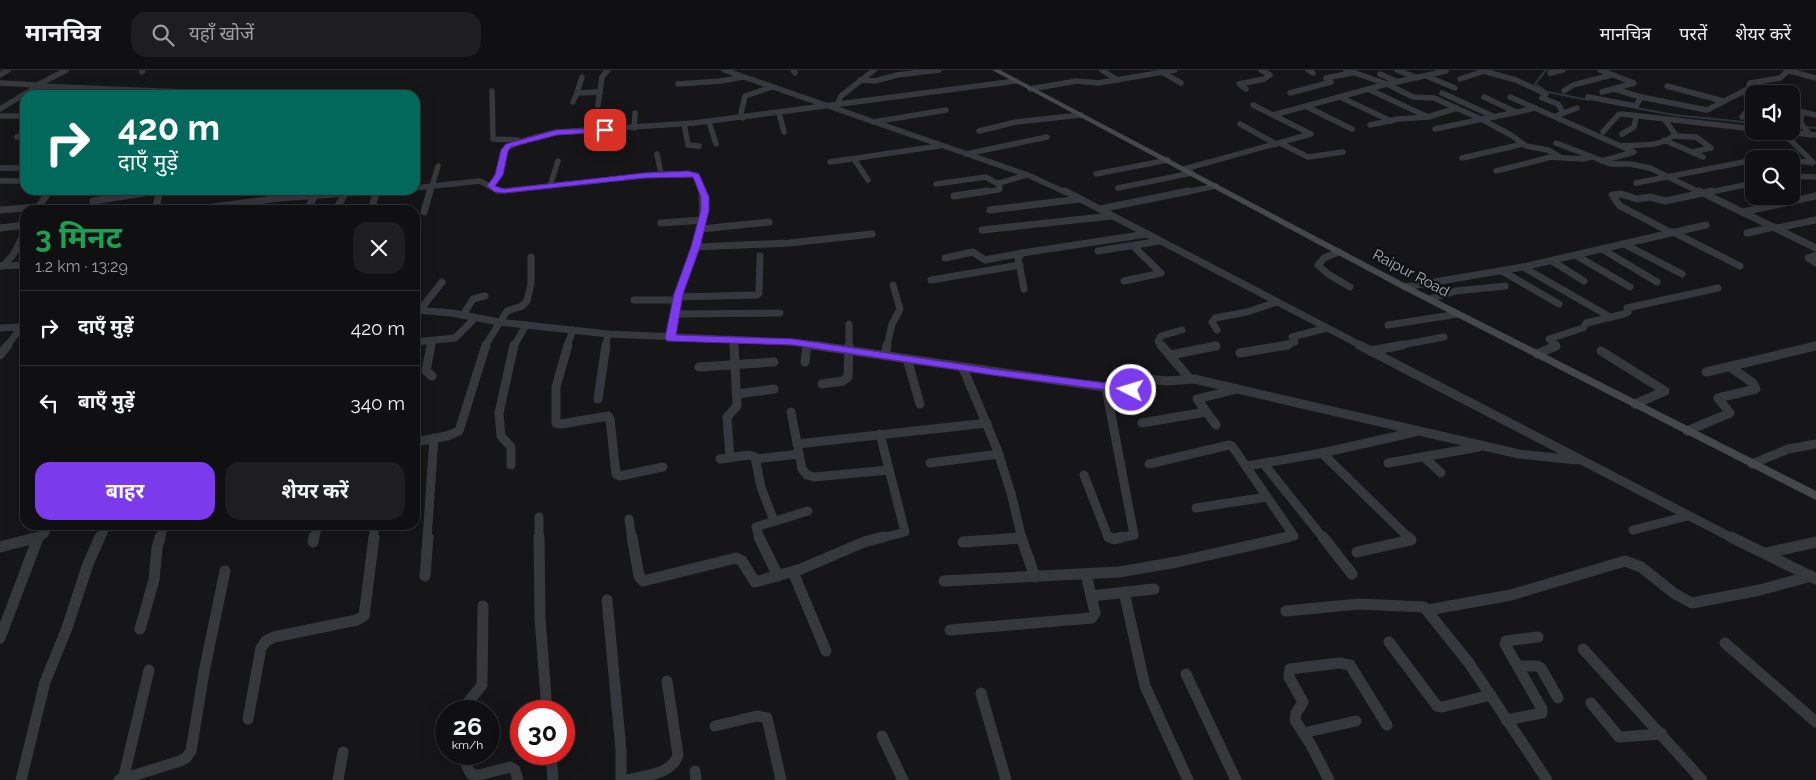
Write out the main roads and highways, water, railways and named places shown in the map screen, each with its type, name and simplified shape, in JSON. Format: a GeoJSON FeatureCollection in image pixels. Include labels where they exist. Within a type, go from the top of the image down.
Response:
{"type":"FeatureCollection","features":[{"type":"Feature","properties":{"kind":"main road","name":"Raipur Road"},"geometry":{"type":"LineString","coordinates":[[997,70],[1016,82],[1168,160],[1405,287],[1816,496]]}},
{"type":"Feature","properties":{"kind":"waterway"},"geometry":{"type":"LineString","coordinates":[[1546,70],[1535,84],[1547,92],[1589,100]]}},
{"type":"Feature","properties":{"kind":"waterway"},"geometry":{"type":"LineString","coordinates":[[1636,108],[1674,115],[1745,122]]}},
{"type":"Feature","properties":{"kind":"waterway"},"geometry":{"type":"LineString","coordinates":[[1800,127],[1816,128]]}}]}
